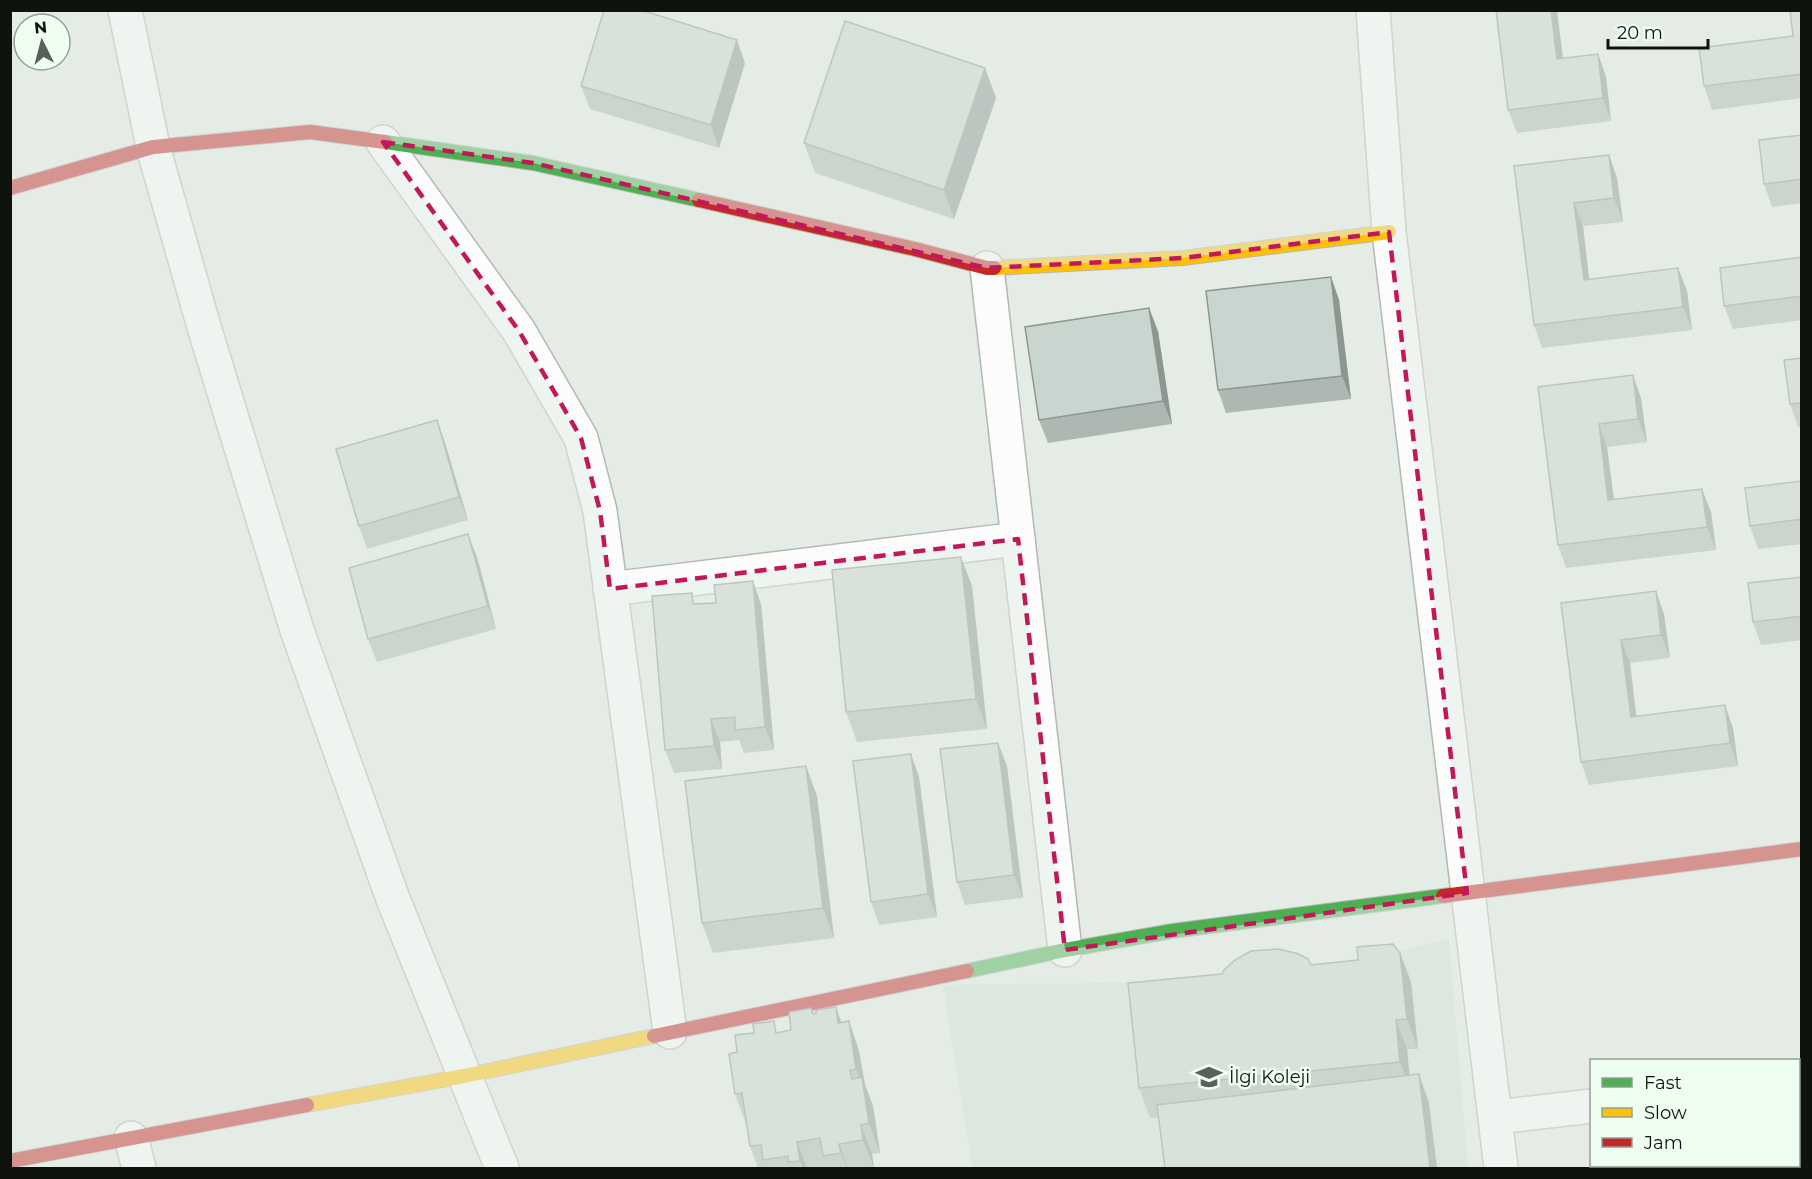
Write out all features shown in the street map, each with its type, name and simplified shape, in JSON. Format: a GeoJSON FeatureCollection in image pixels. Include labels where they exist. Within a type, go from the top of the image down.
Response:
{"type":"FeatureCollection","features":[{"type":"Feature","properties":{"kind":"street"},"geometry":{"type":"LineString","coordinates":[[125,10],[153,147],[204,327],[297,630],[393,899],[502,1168]]}},
{"type":"Feature","properties":{"kind":"street"},"geometry":{"type":"LineString","coordinates":[[1373,10],[1389,232],[1501,1168]]}},
{"type":"Feature","properties":{"kind":"street"},"geometry":{"type":"LineString","coordinates":[[10,188],[153,147],[310,132],[533,163],[915,249],[987,268],[1184,258],[1389,232]]}},
{"type":"Feature","properties":{"kind":"street"},"geometry":{"type":"LineString","coordinates":[[383,142],[519,331],[581,438],[600,511],[670,1032]]}},
{"type":"Feature","properties":{"kind":"street"},"geometry":{"type":"LineString","coordinates":[[987,268],[1065,950]]}},
{"type":"Feature","properties":{"kind":"street"},"geometry":{"type":"LineString","coordinates":[[610,589],[1018,539]]}},
{"type":"Feature","properties":{"kind":"street"},"geometry":{"type":"LineString","coordinates":[[10,1161],[135,1153],[464,1076],[1065,950],[1173,931],[1802,849]]}},
{"type":"Feature","properties":{"kind":"street"},"geometry":{"type":"LineString","coordinates":[[1496,1117],[1590,1106]]}},
{"type":"Feature","properties":{"kind":"highlighted area"},"geometry":{"type":"Polygon","coordinates":[[[383,142],[533,163],[987,268],[1183,258],[1389,232],[1467,893],[1065,950],[1018,539],[610,589],[600,511],[581,438],[519,331],[383,142]]]}},
{"type":"Feature","properties":{"kind":"shaded area","name":"İlgi Koleji"},"geometry":{"type":"Polygon","coordinates":[[[1449,939],[1468,1168],[972,1168],[943,985],[1288,979],[1449,939]]]}},
{"type":"Feature","properties":{"kind":"building"},"geometry":{"type":"Polygon","coordinates":[[[604,10],[641,10],[737,40],[711,125],[581,86],[604,10]]]}},
{"type":"Feature","properties":{"kind":"building"},"geometry":{"type":"Polygon","coordinates":[[[1496,10],[1551,10],[1557,59],[1598,54],[1603,98],[1508,110],[1496,10]]]}},
{"type":"Feature","properties":{"kind":"building"},"geometry":{"type":"Polygon","coordinates":[[[1790,10],[1802,10],[1802,74],[1704,86],[1699,48],[1793,36],[1790,10]]]}},
{"type":"Feature","properties":{"kind":"building"},"geometry":{"type":"Polygon","coordinates":[[[845,21],[985,68],[944,190],[804,143],[845,21]]]}},
{"type":"Feature","properties":{"kind":"building"},"geometry":{"type":"Polygon","coordinates":[[[1802,135],[1802,179],[1764,184],[1759,140],[1802,135]]]}},
{"type":"Feature","properties":{"kind":"building"},"geometry":{"type":"Polygon","coordinates":[[[1609,155],[1614,198],[1574,203],[1584,280],[1678,268],[1683,307],[1534,325],[1514,166],[1609,155]]]}},
{"type":"Feature","properties":{"kind":"building"},"geometry":{"type":"Polygon","coordinates":[[[1802,257],[1802,296],[1724,306],[1720,268],[1802,257]]]}},
{"type":"Feature","properties":{"kind":"building"},"geometry":{"type":"Polygon","coordinates":[[[1331,277],[1342,376],[1218,390],[1206,291],[1331,277]]]}},
{"type":"Feature","properties":{"kind":"building"},"geometry":{"type":"Polygon","coordinates":[[[1149,308],[1163,401],[1039,420],[1025,327],[1149,308]]]}},
{"type":"Feature","properties":{"kind":"building"},"geometry":{"type":"Polygon","coordinates":[[[1802,358],[1802,403],[1790,404],[1784,360],[1802,358]]]}},
{"type":"Feature","properties":{"kind":"building"},"geometry":{"type":"Polygon","coordinates":[[[1633,375],[1638,419],[1599,424],[1608,500],[1702,489],[1707,527],[1558,545],[1538,387],[1633,375]]]}},
{"type":"Feature","properties":{"kind":"building"},"geometry":{"type":"Polygon","coordinates":[[[437,420],[459,497],[359,526],[336,449],[437,420]]]}},
{"type":"Feature","properties":{"kind":"building"},"geometry":{"type":"Polygon","coordinates":[[[1802,481],[1802,519],[1750,526],[1745,488],[1802,481]]]}},
{"type":"Feature","properties":{"kind":"building"},"geometry":{"type":"Polygon","coordinates":[[[468,534],[488,606],[368,639],[349,568],[468,534]]]}},
{"type":"Feature","properties":{"kind":"building"},"geometry":{"type":"Polygon","coordinates":[[[961,557],[976,699],[846,712],[832,570],[961,557]]]}},
{"type":"Feature","properties":{"kind":"building"},"geometry":{"type":"Polygon","coordinates":[[[1802,577],[1802,616],[1753,622],[1748,583],[1802,577]]]}},
{"type":"Feature","properties":{"kind":"building"},"geometry":{"type":"Polygon","coordinates":[[[753,581],[765,727],[735,730],[735,717],[711,719],[714,746],[665,750],[652,596],[692,593],[693,604],[716,603],[714,585],[753,581]]]}},
{"type":"Feature","properties":{"kind":"building"},"geometry":{"type":"Polygon","coordinates":[[[1656,591],[1661,635],[1621,640],[1631,717],[1725,705],[1730,743],[1581,762],[1561,603],[1656,591]]]}},
{"type":"Feature","properties":{"kind":"building"},"geometry":{"type":"Polygon","coordinates":[[[998,743],[1014,875],[957,882],[940,749],[998,743]]]}},
{"type":"Feature","properties":{"kind":"building"},"geometry":{"type":"Polygon","coordinates":[[[911,754],[928,894],[871,902],[853,761],[911,754]]]}},
{"type":"Feature","properties":{"kind":"building"},"geometry":{"type":"Polygon","coordinates":[[[806,766],[823,908],[702,923],[685,781],[806,766]]]}},
{"type":"Feature","properties":{"kind":"building"},"geometry":{"type":"Polygon","coordinates":[[[1393,944],[1400,953],[1407,1019],[1396,1020],[1400,1062],[1139,1088],[1128,983],[1222,974],[1235,960],[1251,951],[1278,949],[1299,954],[1308,959],[1311,965],[1358,960],[1357,947],[1393,944]]]}},
{"type":"Feature","properties":{"kind":"building"},"geometry":{"type":"Polygon","coordinates":[[[836,1007],[838,1023],[849,1021],[856,1069],[850,1070],[852,1079],[862,1077],[869,1123],[861,1125],[863,1140],[839,1144],[841,1153],[823,1156],[820,1138],[797,1142],[800,1161],[789,1162],[788,1156],[763,1160],[761,1145],[750,1146],[742,1093],[735,1094],[729,1054],[737,1052],[735,1035],[754,1033],[753,1024],[774,1021],[776,1033],[791,1030],[789,1012],[811,1008],[813,1014],[816,1014],[816,1010],[836,1007]]]}},
{"type":"Feature","properties":{"kind":"building"},"geometry":{"type":"Polygon","coordinates":[[[1419,1074],[1430,1168],[1165,1168],[1157,1105],[1419,1074]]]}},
{"type":"Feature","properties":{"kind":"traffic: fast"},"geometry":{"type":"LineString","coordinates":[[385,142],[533,163],[699,200]]}},
{"type":"Feature","properties":{"kind":"traffic: fast"},"geometry":{"type":"LineString","coordinates":[[967,971],[1065,950],[1173,931],[1443,896]]}},
{"type":"Feature","properties":{"kind":"traffic: slow"},"geometry":{"type":"LineString","coordinates":[[994,268],[1183,258],[1389,232]]}},
{"type":"Feature","properties":{"kind":"traffic: slow"},"geometry":{"type":"LineString","coordinates":[[307,1105],[464,1076],[654,1036]]}},
{"type":"Feature","properties":{"kind":"traffic: jam"},"geometry":{"type":"LineString","coordinates":[[10,188],[153,147],[310,132],[385,142]]}},
{"type":"Feature","properties":{"kind":"traffic: jam"},"geometry":{"type":"LineString","coordinates":[[699,200],[994,268]]}},
{"type":"Feature","properties":{"kind":"traffic: jam"},"geometry":{"type":"LineString","coordinates":[[1443,896],[1802,849]]}},
{"type":"Feature","properties":{"kind":"traffic: jam"},"geometry":{"type":"LineString","coordinates":[[654,1036],[967,971]]}},
{"type":"Feature","properties":{"kind":"traffic: jam"},"geometry":{"type":"LineString","coordinates":[[10,1161],[307,1105]]}},
{"type":"Feature","properties":{"kind":"place","name":"İlgi Koleji"},"geometry":{"type":"Point","coordinates":[1209,1077]}}]}
